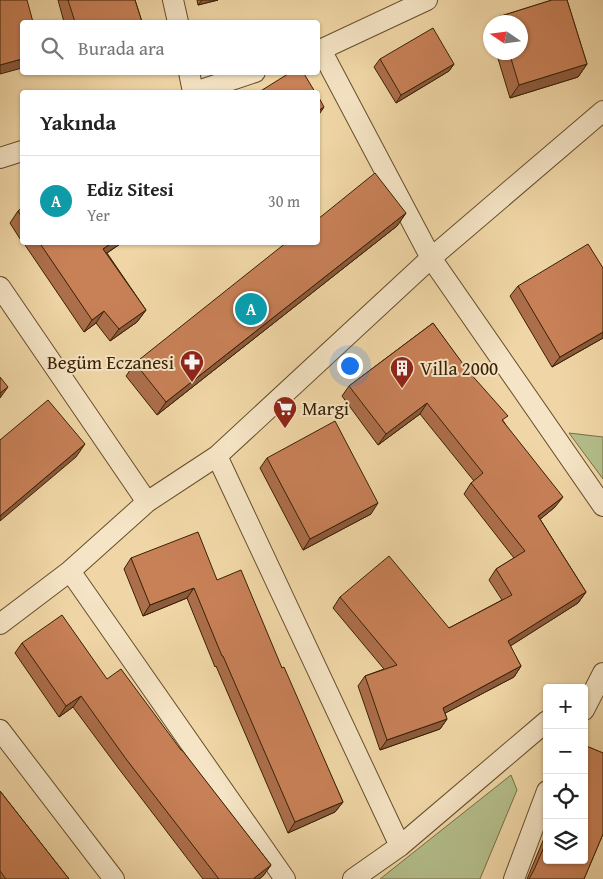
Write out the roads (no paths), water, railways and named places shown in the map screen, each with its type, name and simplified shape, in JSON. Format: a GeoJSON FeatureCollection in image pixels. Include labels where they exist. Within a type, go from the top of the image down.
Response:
{"type":"FeatureCollection","features":[{"type":"Feature","properties":{"kind":"street"},"geometry":{"type":"LineString","coordinates":[[173,0],[178,20]]}},
{"type":"Feature","properties":{"kind":"street"},"geometry":{"type":"LineString","coordinates":[[320,51],[427,0]]}},
{"type":"Feature","properties":{"kind":"street"},"geometry":{"type":"LineString","coordinates":[[320,53],[431,258],[603,506]]}},
{"type":"Feature","properties":{"kind":"street"},"geometry":{"type":"LineString","coordinates":[[190,75],[194,90]]}},
{"type":"Feature","properties":{"kind":"street"},"geometry":{"type":"LineString","coordinates":[[200,90],[246,75]]}},
{"type":"Feature","properties":{"kind":"street"},"geometry":{"type":"LineString","coordinates":[[0,624],[70,571],[147,502],[217,456],[431,258],[603,111]]}},
{"type":"Feature","properties":{"kind":"street"},"geometry":{"type":"LineString","coordinates":[[0,158],[20,152]]}},
{"type":"Feature","properties":{"kind":"street"},"geometry":{"type":"LineString","coordinates":[[0,287],[147,502]]}},
{"type":"Feature","properties":{"kind":"street"},"geometry":{"type":"LineString","coordinates":[[217,456],[400,846]]}},
{"type":"Feature","properties":{"kind":"street"},"geometry":{"type":"LineString","coordinates":[[70,571],[284,879]]}},
{"type":"Feature","properties":{"kind":"street"},"geometry":{"type":"LineString","coordinates":[[588,686],[603,673]]}},
{"type":"Feature","properties":{"kind":"street"},"geometry":{"type":"LineString","coordinates":[[588,702],[603,673]]}},
{"type":"Feature","properties":{"kind":"street"},"geometry":{"type":"LineString","coordinates":[[352,879],[400,846],[543,724]]}},
{"type":"Feature","properties":{"kind":"street"},"geometry":{"type":"LineString","coordinates":[[0,730],[114,879]]}},
{"type":"Feature","properties":{"kind":"street"},"geometry":{"type":"LineString","coordinates":[[514,879],[543,802]]}},
{"type":"Feature","properties":{"kind":"place","name":"Ediz Sitesi"},"geometry":{"type":"Point","coordinates":[251,309]}},
{"type":"Feature","properties":{"kind":"place","name":"Begüm Eczanesi"},"geometry":{"type":"Point","coordinates":[192,383]}},
{"type":"Feature","properties":{"kind":"place","name":"Villa 2000"},"geometry":{"type":"Point","coordinates":[402,389]}},
{"type":"Feature","properties":{"kind":"place","name":"Margi"},"geometry":{"type":"Point","coordinates":[285,429]}}]}
